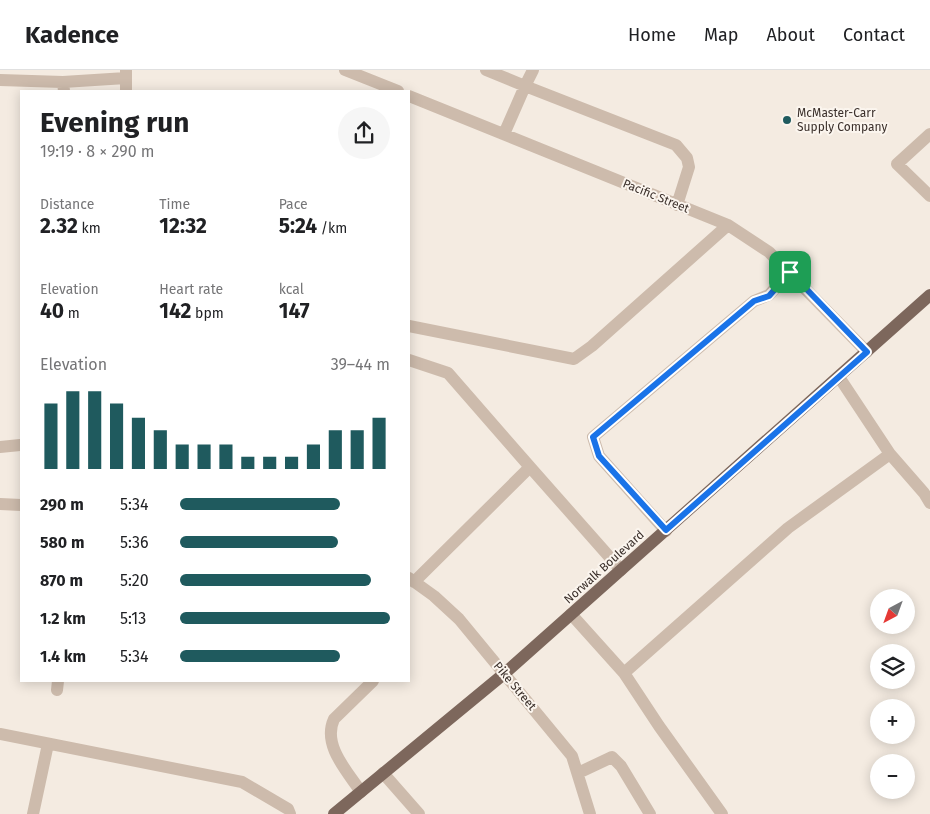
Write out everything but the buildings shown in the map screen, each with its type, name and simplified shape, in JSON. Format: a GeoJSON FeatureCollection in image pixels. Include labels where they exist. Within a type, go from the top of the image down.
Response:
{"type":"FeatureCollection","features":[{"type":"Feature","properties":{"kind":"main road","name":"Norwalk Boulevard"},"geometry":{"type":"LineString","coordinates":[[334,814],[505,673],[930,294]]}},
{"type":"Feature","properties":{"kind":"street"},"geometry":{"type":"LineString","coordinates":[[345,70],[395,90]]}},
{"type":"Feature","properties":{"kind":"street"},"geometry":{"type":"LineString","coordinates":[[486,70],[676,145],[687,158],[689,167],[678,205]]}},
{"type":"Feature","properties":{"kind":"street"},"geometry":{"type":"LineString","coordinates":[[504,134],[533,70]]}},
{"type":"Feature","properties":{"kind":"street"},"geometry":{"type":"LineString","coordinates":[[0,80],[63,86],[126,74],[126,90]]}},
{"type":"Feature","properties":{"kind":"street","name":"Pacific Street"},"geometry":{"type":"LineString","coordinates":[[410,96],[728,225],[769,252],[867,352]]}},
{"type":"Feature","properties":{"kind":"street"},"geometry":{"type":"LineString","coordinates":[[930,134],[897,164],[930,196]]}},
{"type":"Feature","properties":{"kind":"street"},"geometry":{"type":"LineString","coordinates":[[410,326],[574,359],[592,346],[728,225]]}},
{"type":"Feature","properties":{"kind":"street"},"geometry":{"type":"LineString","coordinates":[[666,530],[599,456],[593,437],[754,301],[769,296],[790,272]]}},
{"type":"Feature","properties":{"kind":"street"},"geometry":{"type":"LineString","coordinates":[[410,360],[448,373],[621,570]]}},
{"type":"Feature","properties":{"kind":"street"},"geometry":{"type":"LineString","coordinates":[[838,377],[890,454],[930,502]]}},
{"type":"Feature","properties":{"kind":"street"},"geometry":{"type":"LineString","coordinates":[[0,446],[20,444]]}},
{"type":"Feature","properties":{"kind":"street"},"geometry":{"type":"LineString","coordinates":[[624,673],[788,528],[890,454]]}},
{"type":"Feature","properties":{"kind":"street"},"geometry":{"type":"LineString","coordinates":[[411,580],[530,467]]}},
{"type":"Feature","properties":{"kind":"street"},"geometry":{"type":"LineString","coordinates":[[0,504],[20,504]]}},
{"type":"Feature","properties":{"kind":"street","name":"Pike Street"},"geometry":{"type":"LineString","coordinates":[[411,580],[434,596],[459,620],[505,673],[572,756],[590,814]]}},
{"type":"Feature","properties":{"kind":"street"},"geometry":{"type":"LineString","coordinates":[[572,614],[624,673],[722,814]]}},
{"type":"Feature","properties":{"kind":"street"},"geometry":{"type":"LineString","coordinates":[[361,792],[331,745],[330,726],[334,718],[372,682]]}},
{"type":"Feature","properties":{"kind":"street"},"geometry":{"type":"LineString","coordinates":[[0,734],[242,782],[288,809],[290,814]]}},
{"type":"Feature","properties":{"kind":"street"},"geometry":{"type":"LineString","coordinates":[[33,814],[48,744]]}},
{"type":"Feature","properties":{"kind":"street"},"geometry":{"type":"LineString","coordinates":[[578,773],[612,757],[621,766],[650,814]]}},
{"type":"Feature","properties":{"kind":"street"},"geometry":{"type":"LineString","coordinates":[[383,773],[419,814]]}},
{"type":"Feature","properties":{"kind":"place","name":"McMaster-Carr Supply Company"},"geometry":{"type":"Point","coordinates":[787,120]}},
{"type":"Feature","properties":{"kind":"route"},"geometry":{"type":"LineString","coordinates":[[790,272],[867,352],[666,530],[599,456],[593,437],[754,301],[769,296],[790,272]]}}]}
